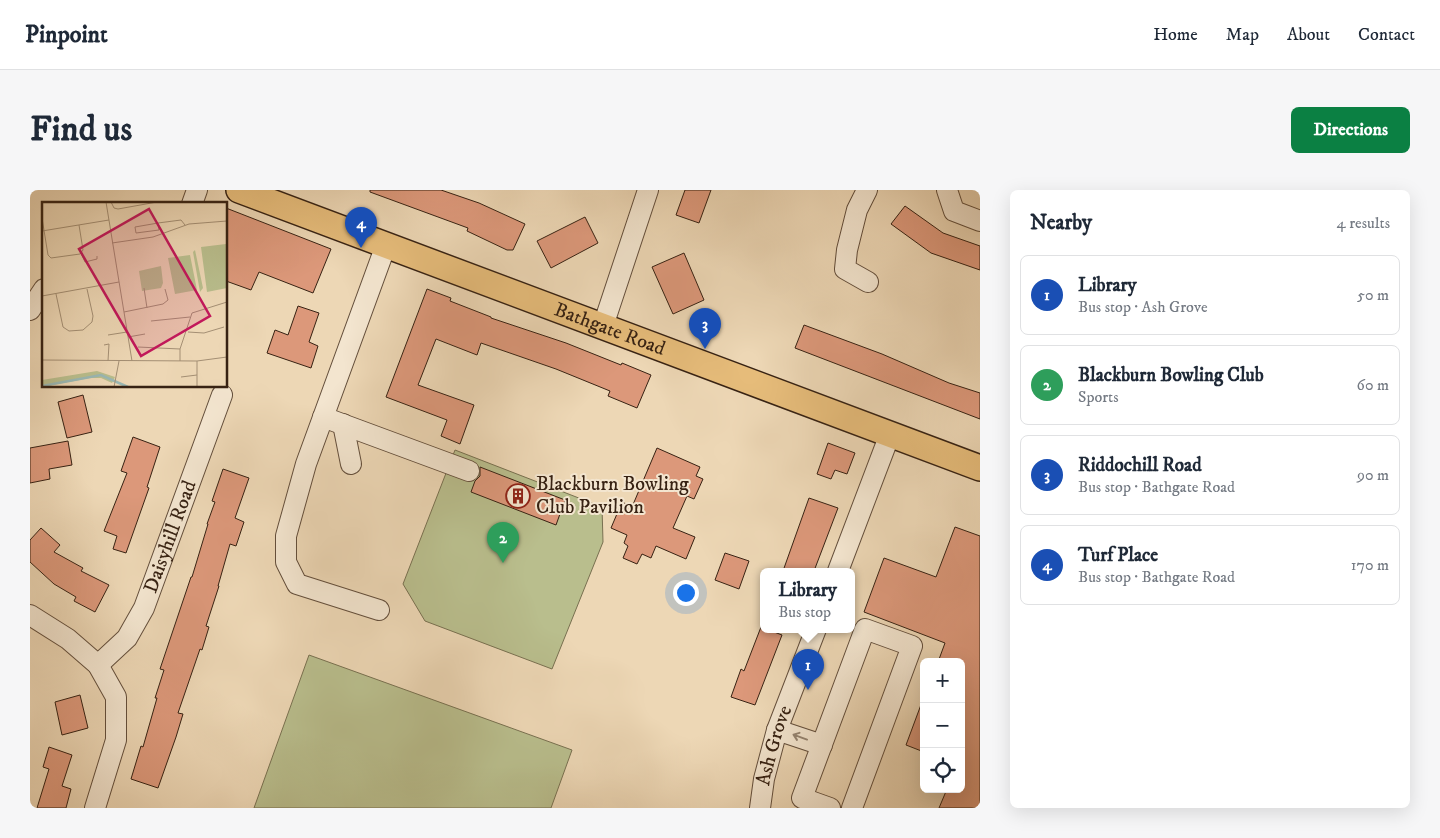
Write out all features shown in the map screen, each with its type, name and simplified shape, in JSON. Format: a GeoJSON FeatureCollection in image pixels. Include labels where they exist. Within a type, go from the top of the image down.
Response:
{"type":"FeatureCollection","features":[{"type":"Feature","properties":{"kind":"main road","name":"Bathgate Road"},"geometry":{"type":"LineString","coordinates":[[240,190],[980,468]]}},
{"type":"Feature","properties":{"kind":"street"},"geometry":{"type":"LineString","coordinates":[[193,202],[197,190]]}},
{"type":"Feature","properties":{"kind":"street"},"geometry":{"type":"LineString","coordinates":[[603,326],[648,190]]}},
{"type":"Feature","properties":{"kind":"street"},"geometry":{"type":"LineString","coordinates":[[867,190],[857,210],[847,250],[845,269],[868,282]]}},
{"type":"Feature","properties":{"kind":"street"},"geometry":{"type":"LineString","coordinates":[[946,190],[954,212],[980,221]]}},
{"type":"Feature","properties":{"kind":"street"},"geometry":{"type":"LineString","coordinates":[[379,610],[297,584],[286,562],[286,536],[306,464],[386,245]]}},
{"type":"Feature","properties":{"kind":"street"},"geometry":{"type":"LineString","coordinates":[[30,310],[42,292]]}},
{"type":"Feature","properties":{"kind":"street","name":"Daisyhill Road"},"geometry":{"type":"LineString","coordinates":[[98,665],[127,638],[144,608],[222,396]]}},
{"type":"Feature","properties":{"kind":"street"},"geometry":{"type":"LineString","coordinates":[[323,417],[469,471]]}},
{"type":"Feature","properties":{"kind":"street"},"geometry":{"type":"LineString","coordinates":[[343,424],[351,464]]}},
{"type":"Feature","properties":{"kind":"street"},"geometry":{"type":"LineString","coordinates":[[839,568],[890,434]]}},
{"type":"Feature","properties":{"kind":"street"},"geometry":{"type":"LineString","coordinates":[[30,614],[68,639],[98,665],[116,697],[116,740],[96,808]]}},
{"type":"Feature","properties":{"kind":"street"},"geometry":{"type":"LineString","coordinates":[[830,808],[802,798],[822,745],[858,627],[912,646],[852,808]]}},
{"type":"Feature","properties":{"kind":"street","name":"Ash Grove"},"geometry":{"type":"LineString","coordinates":[[760,808],[764,779],[778,730],[814,633]]}},
{"type":"Feature","properties":{"kind":"street"},"geometry":{"type":"LineString","coordinates":[[778,730],[822,745]]}},
{"type":"Feature","properties":{"kind":"green space"},"geometry":{"type":"Polygon","coordinates":[[[455,450],[602,507],[603,542],[552,669],[425,621],[403,584],[455,450]]]}},
{"type":"Feature","properties":{"kind":"green space"},"geometry":{"type":"Polygon","coordinates":[[[309,655],[572,750],[551,808],[254,808],[309,655]]]}},
{"type":"Feature","properties":{"kind":"building"},"geometry":{"type":"Polygon","coordinates":[[[370,190],[441,190],[479,203],[525,224],[513,250],[507,250],[467,231],[468,228],[370,192],[370,190]]]}},
{"type":"Feature","properties":{"kind":"building"},"geometry":{"type":"Polygon","coordinates":[[[685,190],[711,190],[699,223],[676,215],[685,190]]]}},
{"type":"Feature","properties":{"kind":"building"},"geometry":{"type":"Polygon","coordinates":[[[905,206],[943,233],[980,246],[980,270],[931,253],[891,224],[905,206]]]}},
{"type":"Feature","properties":{"kind":"building"},"geometry":{"type":"Polygon","coordinates":[[[228,209],[331,249],[313,293],[259,272],[251,290],[228,282],[228,209]]]}},
{"type":"Feature","properties":{"kind":"building"},"geometry":{"type":"Polygon","coordinates":[[[585,217],[598,243],[551,268],[537,241],[585,217]]]}},
{"type":"Feature","properties":{"kind":"building"},"geometry":{"type":"Polygon","coordinates":[[[684,253],[704,300],[673,314],[652,267],[684,253]]]}},
{"type":"Feature","properties":{"kind":"building"},"geometry":{"type":"Polygon","coordinates":[[[427,289],[451,298],[450,301],[491,318],[566,343],[651,375],[637,408],[608,396],[610,391],[556,369],[481,343],[477,355],[436,339],[418,385],[474,405],[460,444],[441,436],[447,420],[386,397],[427,289]]]}},
{"type":"Feature","properties":{"kind":"building"},"geometry":{"type":"Polygon","coordinates":[[[298,306],[319,313],[309,342],[318,346],[311,368],[267,353],[275,330],[288,335],[298,306]]]}},
{"type":"Feature","properties":{"kind":"building"},"geometry":{"type":"Polygon","coordinates":[[[804,325],[882,354],[949,383],[980,393],[980,419],[795,348],[804,325]]]}},
{"type":"Feature","properties":{"kind":"building"},"geometry":{"type":"Polygon","coordinates":[[[83,395],[92,432],[67,438],[58,402],[83,395]]]}},
{"type":"Feature","properties":{"kind":"building"},"geometry":{"type":"Polygon","coordinates":[[[133,437],[160,447],[147,487],[149,488],[126,553],[113,549],[117,536],[104,531],[127,473],[121,471],[133,437]]]}},
{"type":"Feature","properties":{"kind":"building"},"geometry":{"type":"Polygon","coordinates":[[[68,441],[72,465],[49,469],[50,479],[30,483],[30,448],[68,441]]]}},
{"type":"Feature","properties":{"kind":"building"},"geometry":{"type":"Polygon","coordinates":[[[828,443],[855,453],[847,474],[835,470],[831,479],[817,474],[828,443]]]}},
{"type":"Feature","properties":{"kind":"building"},"geometry":{"type":"Polygon","coordinates":[[[657,448],[700,467],[696,476],[703,479],[694,499],[687,496],[673,528],[695,537],[686,559],[656,546],[651,558],[642,554],[637,564],[623,558],[628,546],[624,543],[627,535],[611,528],[622,502],[632,507],[657,448]]]}},
{"type":"Feature","properties":{"kind":"building","name":"Blackburn Bowling Club Pavilion"},"geometry":{"type":"Polygon","coordinates":[[[480,467],[565,500],[556,525],[471,492],[475,481],[480,476],[480,467]]]}},
{"type":"Feature","properties":{"kind":"building"},"geometry":{"type":"Polygon","coordinates":[[[223,469],[249,478],[235,518],[244,522],[236,546],[230,544],[206,626],[209,627],[178,713],[183,714],[158,788],[131,779],[141,746],[143,747],[157,698],[155,698],[164,670],[160,669],[192,577],[215,502],[212,501],[223,469]]]}},
{"type":"Feature","properties":{"kind":"building"},"geometry":{"type":"Polygon","coordinates":[[[809,498],[838,508],[815,568],[784,568],[809,498]]]}},
{"type":"Feature","properties":{"kind":"building"},"geometry":{"type":"Polygon","coordinates":[[[955,527],[980,536],[980,808],[939,808],[945,793],[965,793],[965,658],[939,658],[945,643],[864,612],[884,558],[936,577],[955,527]]]}},
{"type":"Feature","properties":{"kind":"building"},"geometry":{"type":"Polygon","coordinates":[[[41,528],[60,545],[54,552],[83,568],[81,571],[109,585],[95,612],[74,601],[76,597],[54,584],[30,562],[30,540],[41,528]]]}},
{"type":"Feature","properties":{"kind":"building"},"geometry":{"type":"Polygon","coordinates":[[[725,553],[749,561],[739,589],[715,580],[725,553]]]}},
{"type":"Feature","properties":{"kind":"building"},"geometry":{"type":"Polygon","coordinates":[[[760,630],[760,633],[777,633],[782,635],[755,705],[731,697],[741,669],[744,671],[760,630]]]}},
{"type":"Feature","properties":{"kind":"building"},"geometry":{"type":"Polygon","coordinates":[[[80,695],[88,728],[62,735],[55,702],[80,695]]]}},
{"type":"Feature","properties":{"kind":"building"},"geometry":{"type":"Polygon","coordinates":[[[920,707],[920,750],[906,745],[920,707]]]}},
{"type":"Feature","properties":{"kind":"building"},"geometry":{"type":"Polygon","coordinates":[[[49,747],[72,755],[62,786],[71,789],[66,808],[37,808],[49,769],[43,767],[49,747]]]}},
{"type":"Feature","properties":{"kind":"place","name":"Turf Place"},"geometry":{"type":"Point","coordinates":[361,248]}},
{"type":"Feature","properties":{"kind":"place","name":"Riddochill Road"},"geometry":{"type":"Point","coordinates":[705,349]}},
{"type":"Feature","properties":{"kind":"place","name":"Blackburn Bowling Club Pavilion"},"geometry":{"type":"Point","coordinates":[518,496]}},
{"type":"Feature","properties":{"kind":"place","name":"Blackburn Bowling Club"},"geometry":{"type":"Point","coordinates":[503,563]}},
{"type":"Feature","properties":{"kind":"place","name":"Library"},"geometry":{"type":"Point","coordinates":[808,690]}}]}
